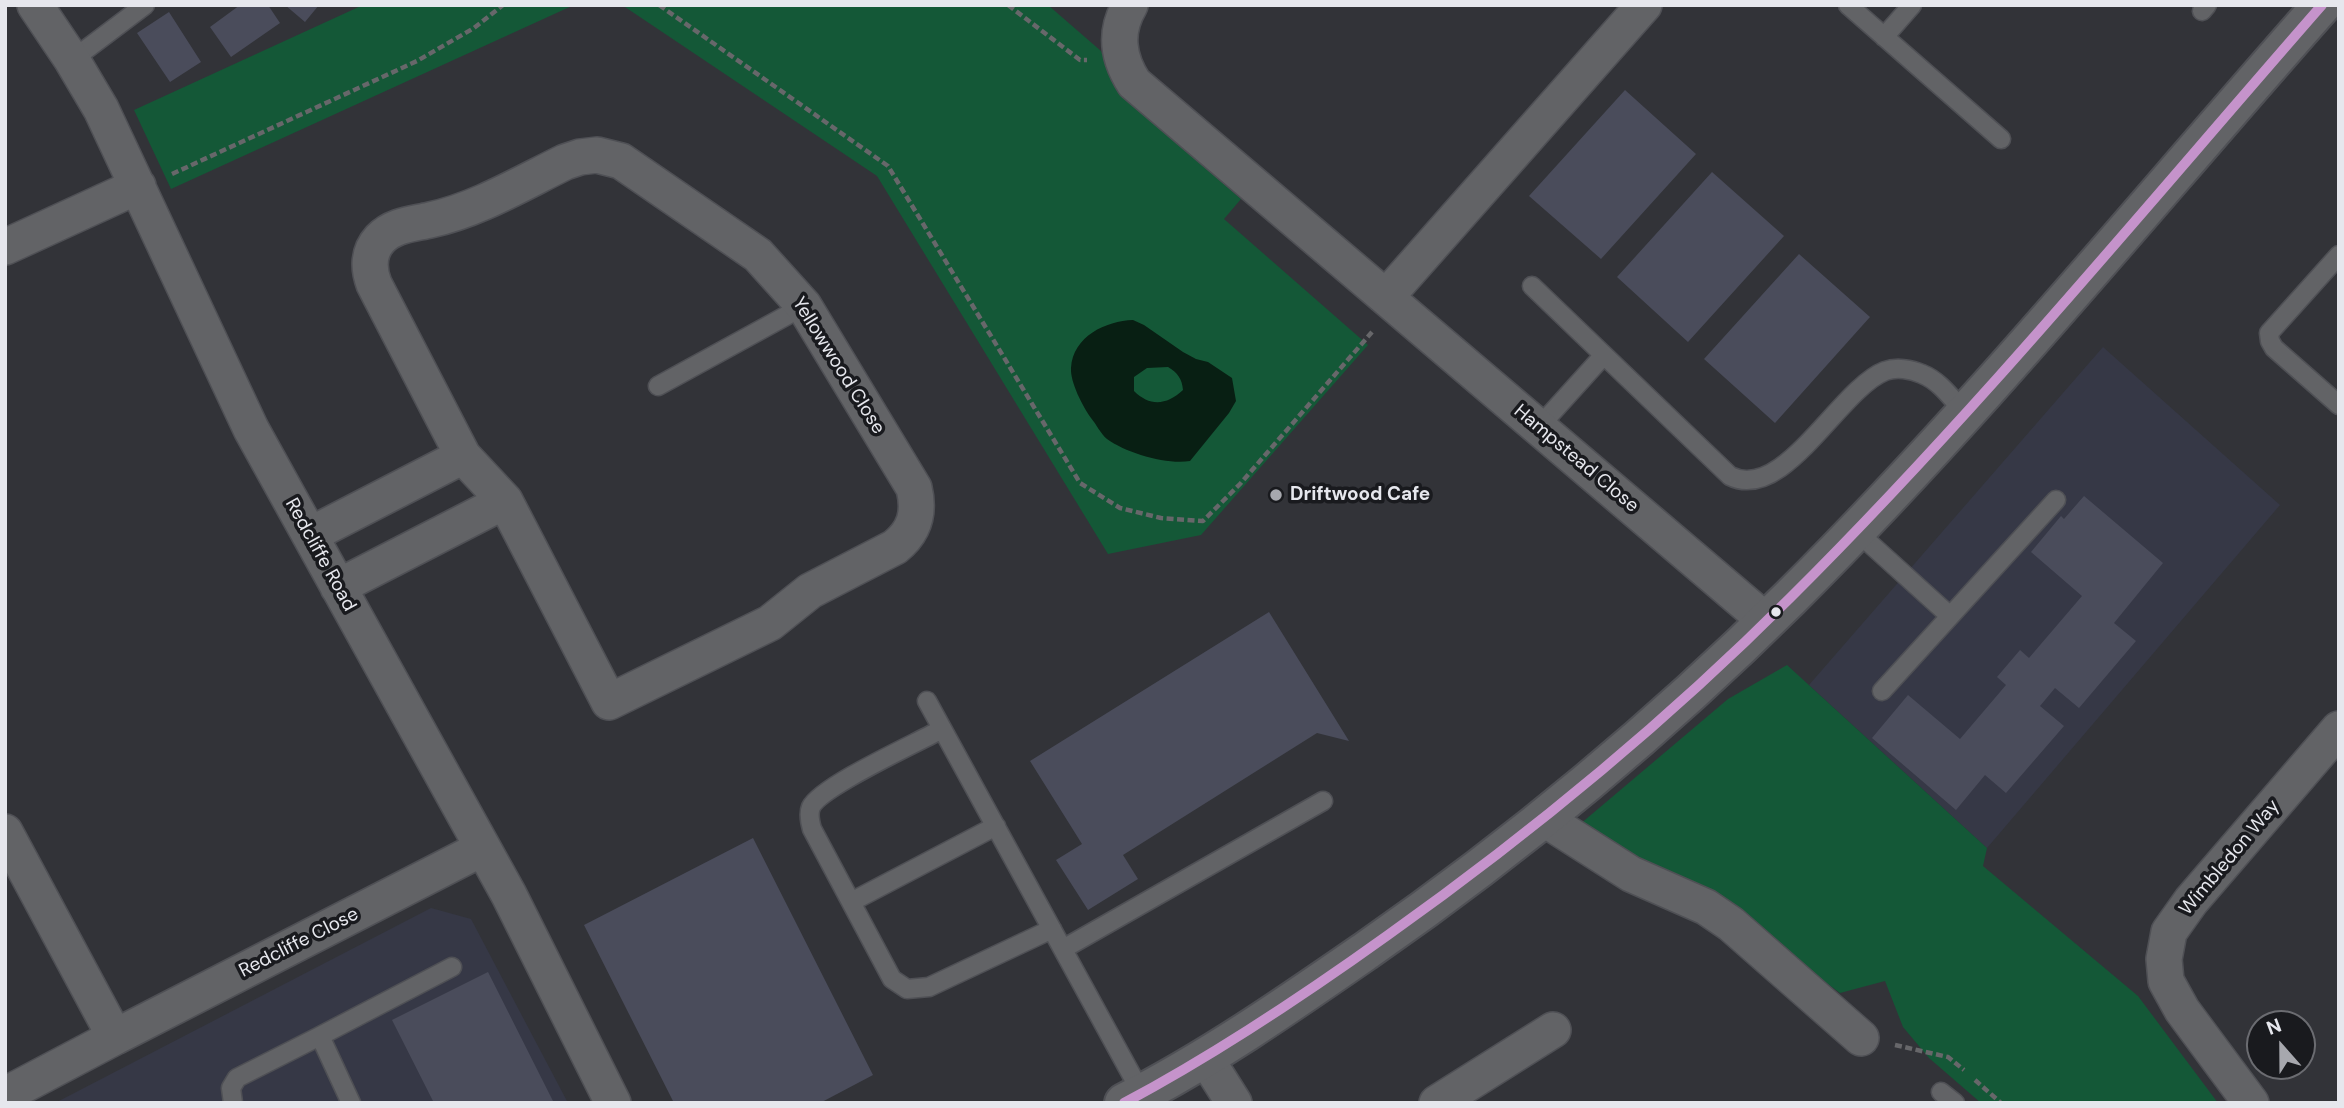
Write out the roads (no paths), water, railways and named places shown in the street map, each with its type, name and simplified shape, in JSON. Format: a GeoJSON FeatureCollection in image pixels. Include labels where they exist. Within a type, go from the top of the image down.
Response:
{"type":"FeatureCollection","features":[{"type":"Feature","properties":{"kind":"street","name":"Redcliffe Road"},"geometry":{"type":"LineString","coordinates":[[35,5],[101,109],[227,380],[483,848],[613,1103]]}},
{"type":"Feature","properties":{"kind":"street","name":"Hampstead Close"},"geometry":{"type":"LineString","coordinates":[[1130,5],[1120,27],[1118,42],[1130,77],[1145,93],[1766,621]]}},
{"type":"Feature","properties":{"kind":"street"},"geometry":{"type":"LineString","coordinates":[[1386,297],[1644,5]]}},
{"type":"Feature","properties":{"kind":"street"},"geometry":{"type":"LineString","coordinates":[[1133,1098],[1205,1058],[1401,926],[1486,864],[1683,699],[1766,621],[1965,413],[2322,5]]}},
{"type":"Feature","properties":{"kind":"street","name":"Yellowwood Close"},"geometry":{"type":"LineString","coordinates":[[580,157],[610,157],[632,169],[758,255],[804,306],[914,488],[918,503],[916,518],[905,539],[895,547],[810,591],[770,623],[609,702],[505,501],[463,456],[370,273],[369,260],[373,248],[396,228],[452,216],[580,157]]}},
{"type":"Feature","properties":{"kind":"street"},"geometry":{"type":"LineString","coordinates":[[5,247],[138,186]]}},
{"type":"Feature","properties":{"kind":"street"},"geometry":{"type":"LineString","coordinates":[[310,535],[463,456]]}},
{"type":"Feature","properties":{"kind":"street"},"geometry":{"type":"LineString","coordinates":[[338,587],[505,501]]}},
{"type":"Feature","properties":{"kind":"street","name":"Wimbledon Way"},"geometry":{"type":"LineString","coordinates":[[2251,1103],[2182,1010],[2166,981],[2164,959],[2169,932],[2191,901],[2339,729]]}},
{"type":"Feature","properties":{"kind":"street"},"geometry":{"type":"LineString","coordinates":[[1543,818],[1631,874],[1706,907],[1731,924],[1861,1038]]}},
{"type":"Feature","properties":{"kind":"street"},"geometry":{"type":"LineString","coordinates":[[5,832],[115,1037]]}},
{"type":"Feature","properties":{"kind":"street","name":"Redcliffe Close"},"geometry":{"type":"LineString","coordinates":[[5,1095],[483,848]]}},
{"type":"Feature","properties":{"kind":"street"},"geometry":{"type":"LineString","coordinates":[[1437,1103],[1553,1030]]}},
{"type":"Feature","properties":{"kind":"street"},"geometry":{"type":"LineString","coordinates":[[1205,1058],[1234,1103]]}},
{"type":"Feature","properties":{"kind":"lane"},"geometry":{"type":"LineString","coordinates":[[72,60],[145,5]]}},
{"type":"Feature","properties":{"kind":"lane"},"geometry":{"type":"LineString","coordinates":[[1848,5],[2001,139]]}},
{"type":"Feature","properties":{"kind":"lane"},"geometry":{"type":"LineString","coordinates":[[1884,37],[1912,5]]}},
{"type":"Feature","properties":{"kind":"lane"},"geometry":{"type":"LineString","coordinates":[[2339,255],[2269,333],[2274,348],[2339,405]]}},
{"type":"Feature","properties":{"kind":"lane"},"geometry":{"type":"LineString","coordinates":[[1532,286],[1737,480],[1758,480],[1779,469],[1871,379],[1892,369],[1920,373],[1936,382],[1965,413]]}},
{"type":"Feature","properties":{"kind":"lane"},"geometry":{"type":"LineString","coordinates":[[658,386],[804,306]]}},
{"type":"Feature","properties":{"kind":"lane"},"geometry":{"type":"LineString","coordinates":[[1538,428],[1603,356]]}},
{"type":"Feature","properties":{"kind":"lane"},"geometry":{"type":"LineString","coordinates":[[1882,691],[2056,500]]}},
{"type":"Feature","properties":{"kind":"lane"},"geometry":{"type":"LineString","coordinates":[[1855,530],[1950,616]]}},
{"type":"Feature","properties":{"kind":"lane"},"geometry":{"type":"LineString","coordinates":[[927,701],[1063,949],[1133,1098]]}},
{"type":"Feature","properties":{"kind":"lane"},"geometry":{"type":"LineString","coordinates":[[942,729],[826,791],[811,807],[812,829],[892,979],[906,989],[929,987],[1052,929]]}},
{"type":"Feature","properties":{"kind":"lane"},"geometry":{"type":"LineString","coordinates":[[1063,949],[1323,801]]}},
{"type":"Feature","properties":{"kind":"lane"},"geometry":{"type":"LineString","coordinates":[[851,902],[996,826]]}},
{"type":"Feature","properties":{"kind":"lane"},"geometry":{"type":"LineString","coordinates":[[233,1103],[231,1088],[237,1078],[452,967]]}},
{"type":"Feature","properties":{"kind":"lane"},"geometry":{"type":"LineString","coordinates":[[320,1036],[351,1103]]}},
{"type":"Feature","properties":{"kind":"place","name":"Driftwood Cafe"},"geometry":{"type":"Point","coordinates":[1276,495]}}]}
